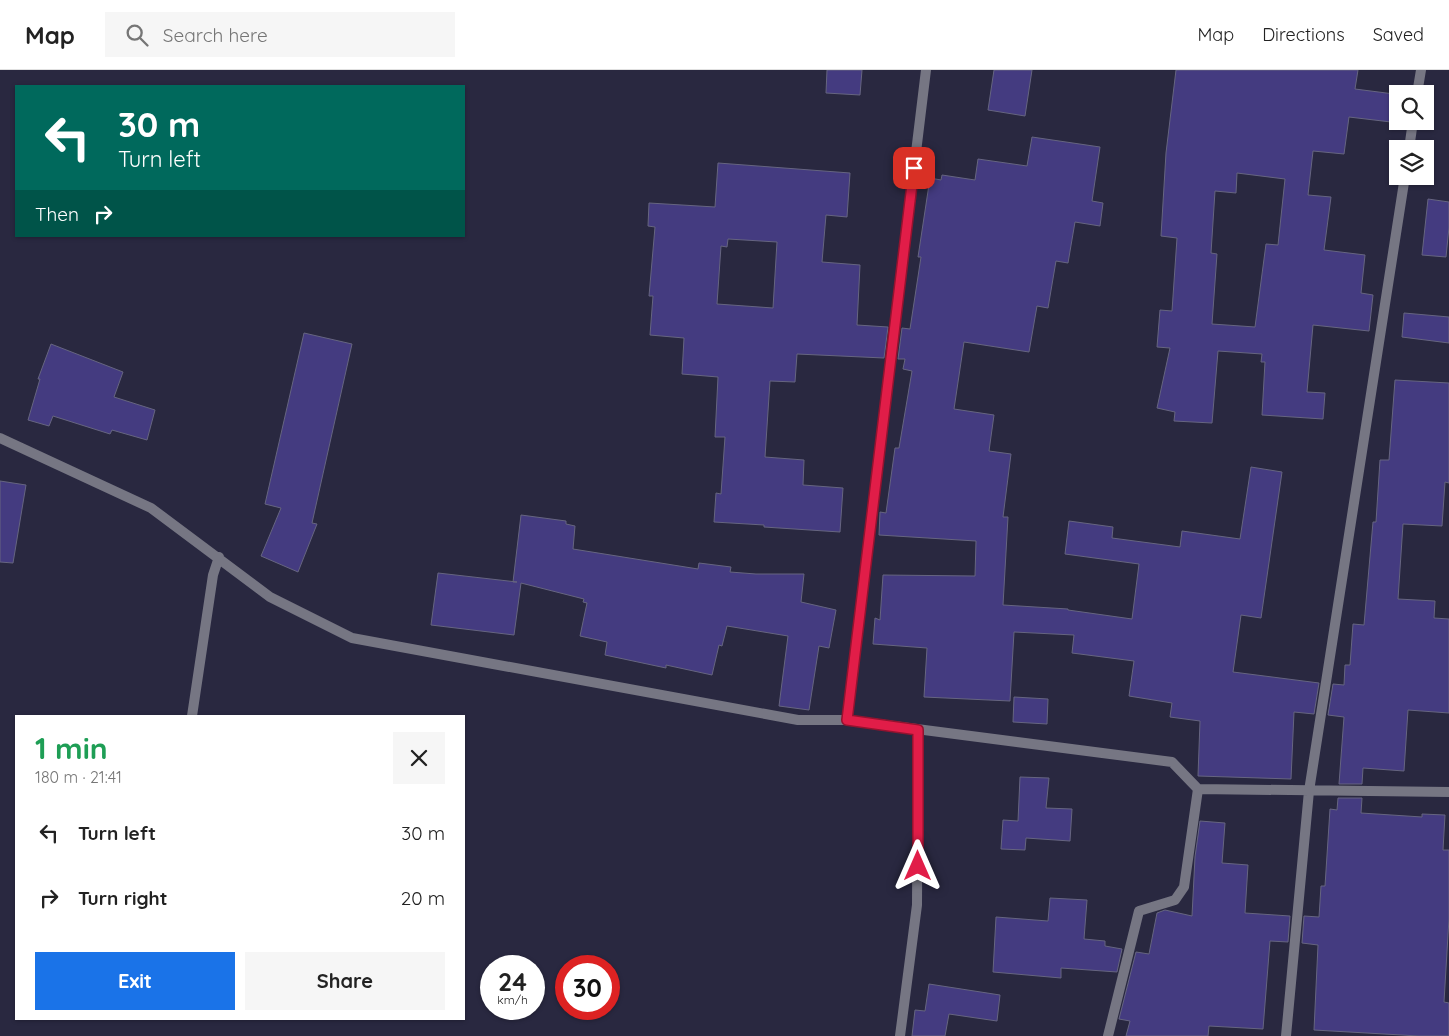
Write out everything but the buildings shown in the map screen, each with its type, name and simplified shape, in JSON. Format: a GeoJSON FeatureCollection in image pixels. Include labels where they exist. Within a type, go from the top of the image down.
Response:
{"type":"FeatureCollection","features":[{"type":"Feature","properties":{"kind":"street"},"geometry":{"type":"LineString","coordinates":[[847,720],[926,70]]}},
{"type":"Feature","properties":{"kind":"street"},"geometry":{"type":"LineString","coordinates":[[1418,85],[1421,70]]}},
{"type":"Feature","properties":{"kind":"street"},"geometry":{"type":"LineString","coordinates":[[1286,1036],[1309,791],[1403,185]]}},
{"type":"Feature","properties":{"kind":"street"},"geometry":{"type":"LineString","coordinates":[[0,438],[151,508],[218,561],[270,597],[352,638],[798,720],[847,720],[1172,762],[1198,788],[1449,792]]}},
{"type":"Feature","properties":{"kind":"street"},"geometry":{"type":"LineString","coordinates":[[192,715],[213,575],[218,561]]}},
{"type":"Feature","properties":{"kind":"street"},"geometry":{"type":"LineString","coordinates":[[900,1036],[917,904],[918,730]]}},
{"type":"Feature","properties":{"kind":"street"},"geometry":{"type":"LineString","coordinates":[[1108,1036],[1139,911],[1175,900],[1184,887],[1198,788]]}},
{"type":"Feature","properties":{"kind":"route"},"geometry":{"type":"LineString","coordinates":[[914,168],[847,720],[918,730],[918,866]]}}]}
